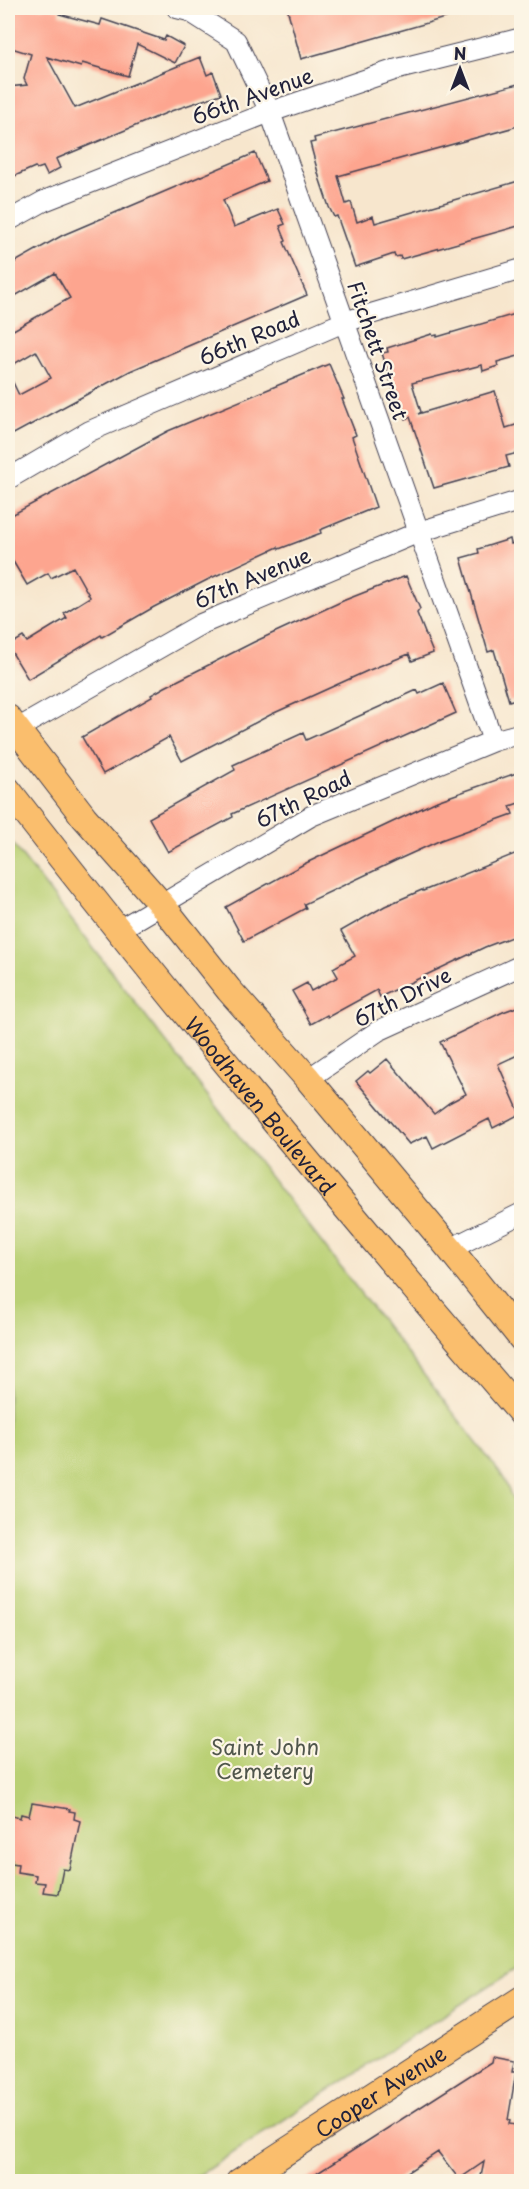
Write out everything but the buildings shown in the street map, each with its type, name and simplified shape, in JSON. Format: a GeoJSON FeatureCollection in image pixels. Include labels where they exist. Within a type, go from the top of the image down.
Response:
{"type":"FeatureCollection","features":[{"type":"Feature","properties":{"kind":"main road"},"geometry":{"type":"LineString","coordinates":[[12,724],[84,817],[161,904],[229,990],[308,1079],[522,1339]]}},
{"type":"Feature","properties":{"kind":"main road","name":"Woodhaven Boulevard"},"geometry":{"type":"LineString","coordinates":[[8,790],[117,931],[400,1273],[522,1414]]}},
{"type":"Feature","properties":{"kind":"main road","name":"Cooper Avenue"},"geometry":{"type":"LineString","coordinates":[[239,2181],[522,1999]]}},
{"type":"Feature","properties":{"kind":"street","name":"Fitchett Street"},"geometry":{"type":"LineString","coordinates":[[177,8],[189,12],[236,41],[270,112],[493,741]]}},
{"type":"Feature","properties":{"kind":"street","name":"66th Avenue"},"geometry":{"type":"LineString","coordinates":[[8,221],[44,201],[270,112],[394,70],[522,38]]}},
{"type":"Feature","properties":{"kind":"street","name":"66th Road"},"geometry":{"type":"LineString","coordinates":[[8,479],[90,431],[344,322],[522,269]]}},
{"type":"Feature","properties":{"kind":"street","name":"67th Avenue"},"geometry":{"type":"LineString","coordinates":[[12,724],[201,624],[419,532],[522,500]]}},
{"type":"Feature","properties":{"kind":"street","name":"67th Road"},"geometry":{"type":"LineString","coordinates":[[117,931],[311,816],[493,741],[522,733]]}},
{"type":"Feature","properties":{"kind":"street","name":"67th Drive"},"geometry":{"type":"LineString","coordinates":[[308,1079],[378,1031],[522,965]]}},
{"type":"Feature","properties":{"kind":"street"},"geometry":{"type":"LineString","coordinates":[[450,1249],[522,1213]]}},
{"type":"Feature","properties":{"kind":"green space","name":"Saint John Cemetery"},"geometry":{"type":"Polygon","coordinates":[[[8,838],[503,1477],[521,1519],[521,1965],[190,2181],[8,2181],[8,838]]]}}]}
